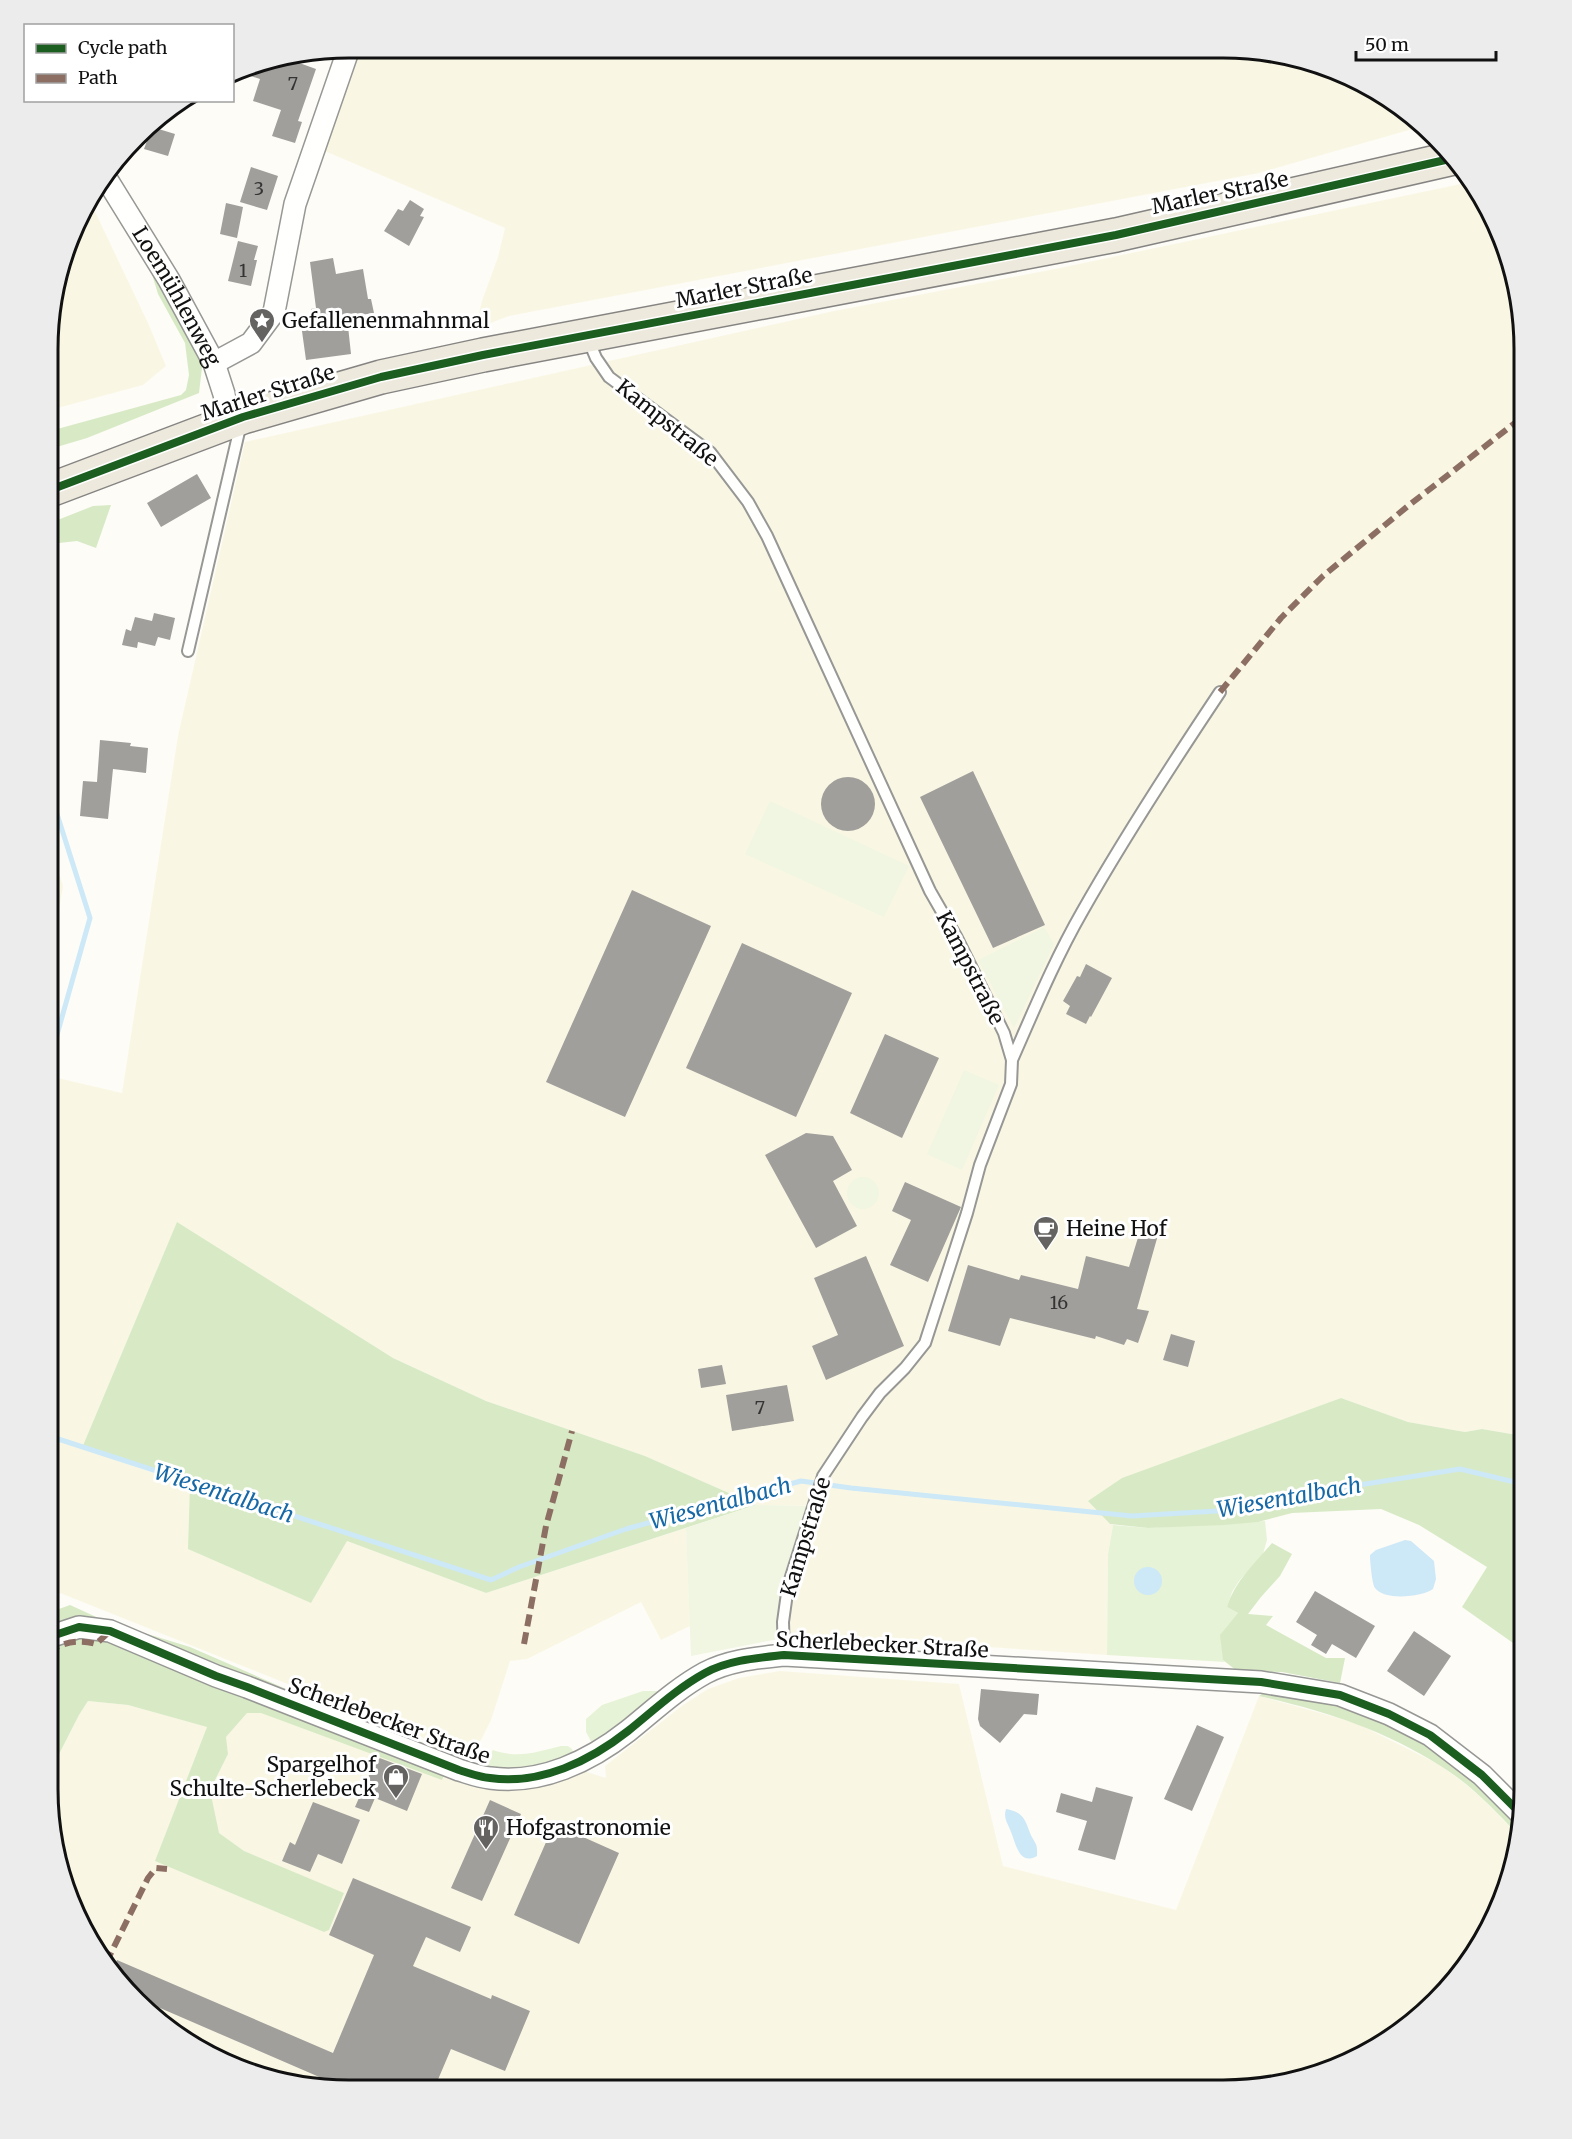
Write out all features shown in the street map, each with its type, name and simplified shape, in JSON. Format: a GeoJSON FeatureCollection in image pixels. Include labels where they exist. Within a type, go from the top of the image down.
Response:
{"type":"FeatureCollection","features":[{"type":"Feature","properties":{"kind":"main road","name":"Marler Straße"},"geometry":{"type":"LineString","coordinates":[[58,487],[236,420],[381,377],[483,355],[1116,235],[1443,160]]}},
{"type":"Feature","properties":{"kind":"street"},"geometry":{"type":"LineString","coordinates":[[214,363],[251,343],[274,312],[295,204],[345,58]]}},
{"type":"Feature","properties":{"kind":"street","name":"Loemühlenweg"},"geometry":{"type":"LineString","coordinates":[[110,185],[169,280],[214,363],[224,394],[236,420]]}},
{"type":"Feature","properties":{"kind":"street","name":"Scherlebecker Straße"},"geometry":{"type":"LineString","coordinates":[[58,1634],[79,1627],[110,1631],[216,1676],[459,1770],[489,1778],[508,1779],[542,1776],[587,1759],[628,1731],[677,1690],[706,1672],[734,1662],[784,1655],[1261,1682],[1340,1695],[1389,1714],[1430,1735],[1482,1775],[1513,1806]]}},
{"type":"Feature","properties":{"kind":"lane","name":"Kampstraße"},"geometry":{"type":"LineString","coordinates":[[587,336],[596,358],[609,376],[710,452],[748,502],[767,536],[930,891],[957,938],[1004,1034],[1012,1060],[1011,1084],[980,1165],[925,1343],[905,1368],[880,1393],[862,1417],[823,1476],[813,1502],[788,1586],[783,1622],[784,1655]]}},
{"type":"Feature","properties":{"kind":"lane","name":"Marler Straße"},"geometry":{"type":"LineString","coordinates":[[188,651],[236,420]]}},
{"type":"Feature","properties":{"kind":"lane"},"geometry":{"type":"LineString","coordinates":[[1012,1060],[1049,974],[1081,913],[1150,797],[1220,692]]}},
{"type":"Feature","properties":{"kind":"shaded area"},"geometry":{"type":"Polygon","coordinates":[[[351,58],[1242,59],[1298,68],[1334,81],[1368,97],[1412,129],[1259,173],[509,316],[475,329],[505,228],[320,149],[351,58]]]}},
{"type":"Feature","properties":{"kind":"shaded area"},"geometry":{"type":"Polygon","coordinates":[[[1461,184],[1475,204],[1491,238],[1508,293],[1514,350],[1514,1434],[1482,1429],[1465,1432],[1408,1422],[1341,1398],[1089,1501],[1113,1525],[1108,1554],[1107,1655],[790,1634],[789,1612],[794,1582],[818,1506],[756,1505],[645,1456],[486,1401],[393,1358],[82,1448],[347,1541],[486,1593],[686,1528],[690,1626],[661,1640],[641,1602],[527,1659],[510,1661],[491,1720],[481,1740],[468,1756],[60,1593],[58,1595],[58,1078],[122,1093],[178,736],[245,442],[834,311],[1055,269],[1461,184]]]}},
{"type":"Feature","properties":{"kind":"shaded area"},"geometry":{"type":"Polygon","coordinates":[[[94,210],[166,366],[143,385],[58,408],[59,330],[64,293],[74,256],[94,210]]]}},
{"type":"Feature","properties":{"kind":"shaded area"},"geometry":{"type":"Polygon","coordinates":[[[58,871],[63,886],[58,915],[58,871]]]}},
{"type":"Feature","properties":{"kind":"shaded area"},"geometry":{"type":"Polygon","coordinates":[[[780,1671],[959,1684],[1003,1866],[1176,1910],[1259,1696],[1356,1723],[1440,1765],[1484,1800],[1511,1828],[1504,1865],[1475,1935],[1453,1967],[1428,1995],[1400,2020],[1368,2042],[1316,2065],[1279,2075],[1242,2080],[330,2080],[293,2075],[256,2065],[204,2042],[172,2020],[131,1981],[97,1935],[68,1865],[59,1809],[58,1756],[88,1701],[128,1705],[208,1727],[159,1851],[238,1692],[477,1785],[577,1771],[606,1778],[605,1766],[683,1705],[708,1689],[739,1678],[780,1671]]]}},
{"type":"Feature","properties":{"kind":"green space"},"geometry":{"type":"Polygon","coordinates":[[[148,261],[203,359],[199,393],[87,438],[58,447],[58,429],[181,395],[186,390],[189,375],[185,343],[158,294],[148,261]]]}},
{"type":"Feature","properties":{"kind":"green space"},"geometry":{"type":"Polygon","coordinates":[[[111,505],[96,548],[77,541],[58,543],[58,520],[93,506],[111,505]]]}},
{"type":"Feature","properties":{"kind":"green space"},"geometry":{"type":"Polygon","coordinates":[[[770,801],[909,866],[884,917],[745,854],[770,801]]]}},
{"type":"Feature","properties":{"kind":"green space"},"geometry":{"type":"Polygon","coordinates":[[[1044,927],[1054,944],[1014,1028],[978,960],[1044,927]]]}},
{"type":"Feature","properties":{"kind":"green space"},"geometry":{"type":"Polygon","coordinates":[[[964,1070],[999,1085],[962,1170],[927,1154],[964,1070]]]}},
{"type":"Feature","properties":{"kind":"green space"},"geometry":{"type":"Polygon","coordinates":[[[863,1177],[874,1182],[879,1193],[874,1204],[863,1209],[852,1204],[847,1193],[852,1182],[863,1177]]]}},
{"type":"Feature","properties":{"kind":"green space"},"geometry":{"type":"Polygon","coordinates":[[[177,1222],[393,1358],[486,1401],[645,1456],[756,1505],[486,1593],[347,1541],[311,1603],[188,1549],[190,1484],[82,1448],[177,1222]]]}},
{"type":"Feature","properties":{"kind":"green space"},"geometry":{"type":"Polygon","coordinates":[[[1341,1398],[1408,1422],[1465,1432],[1482,1429],[1514,1434],[1514,1644],[1462,1607],[1487,1567],[1419,1525],[1381,1509],[1292,1513],[1258,1522],[1224,1525],[1148,1528],[1110,1524],[1088,1501],[1122,1478],[1341,1398]]]}},
{"type":"Feature","properties":{"kind":"green space"},"geometry":{"type":"Polygon","coordinates":[[[756,1505],[807,1506],[782,1581],[778,1639],[691,1656],[686,1528],[756,1505]]]}},
{"type":"Feature","properties":{"kind":"green space"},"geometry":{"type":"Polygon","coordinates":[[[1265,1521],[1267,1540],[1263,1554],[1239,1581],[1227,1607],[1238,1613],[1223,1660],[1225,1662],[1107,1655],[1108,1554],[1113,1525],[1148,1528],[1265,1521]]]}},
{"type":"Feature","properties":{"kind":"green space"},"geometry":{"type":"Polygon","coordinates":[[[1272,1543],[1292,1554],[1280,1576],[1248,1614],[1273,1616],[1266,1625],[1326,1658],[1345,1658],[1340,1683],[1282,1672],[1237,1671],[1223,1660],[1220,1635],[1238,1613],[1227,1607],[1246,1573],[1272,1543]]]}},
{"type":"Feature","properties":{"kind":"green space"},"geometry":{"type":"Polygon","coordinates":[[[70,1605],[105,1621],[190,1647],[341,1713],[453,1754],[442,1780],[261,1713],[247,1713],[226,1737],[228,1754],[210,1790],[219,1833],[244,1851],[344,1893],[329,1930],[324,1932],[155,1861],[207,1727],[128,1705],[88,1701],[58,1756],[58,1609],[70,1605]]]}},
{"type":"Feature","properties":{"kind":"green space"},"geometry":{"type":"Polygon","coordinates":[[[643,1691],[664,1691],[593,1745],[586,1732],[586,1719],[602,1705],[643,1691]]]}},
{"type":"Feature","properties":{"kind":"green space"},"geometry":{"type":"Polygon","coordinates":[[[1266,1691],[1314,1696],[1368,1714],[1438,1748],[1484,1788],[1512,1817],[1511,1828],[1471,1788],[1418,1752],[1352,1723],[1307,1708],[1259,1696],[1266,1691]]]}},
{"type":"Feature","properties":{"kind":"green space"},"geometry":{"type":"Polygon","coordinates":[[[568,1746],[572,1749],[574,1756],[530,1770],[490,1769],[483,1764],[493,1750],[519,1754],[568,1746]]]}},
{"type":"Feature","properties":{"kind":"water"},"geometry":{"type":"Polygon","coordinates":[[[1405,1540],[1411,1541],[1434,1561],[1436,1579],[1433,1589],[1421,1594],[1386,1595],[1375,1588],[1370,1555],[1376,1550],[1405,1540]]]}},
{"type":"Feature","properties":{"kind":"water"},"geometry":{"type":"Polygon","coordinates":[[[1148,1567],[1158,1571],[1162,1581],[1158,1591],[1148,1595],[1138,1591],[1134,1581],[1138,1571],[1148,1567]]]}},
{"type":"Feature","properties":{"kind":"water"},"geometry":{"type":"Polygon","coordinates":[[[1006,1809],[1020,1814],[1025,1820],[1036,1845],[1037,1856],[1026,1858],[1019,1852],[1006,1821],[1006,1809]]]}},
{"type":"Feature","properties":{"kind":"building"},"geometry":{"type":"Polygon","coordinates":[[[299,63],[316,69],[298,121],[302,122],[295,143],[272,136],[281,110],[253,101],[260,79],[251,76],[299,63]]]}},
{"type":"Feature","properties":{"kind":"building"},"geometry":{"type":"Polygon","coordinates":[[[160,129],[175,134],[168,156],[144,149],[147,141],[160,129]]]}},
{"type":"Feature","properties":{"kind":"building"},"geometry":{"type":"Polygon","coordinates":[[[251,167],[278,176],[267,210],[240,202],[251,167]]]}},
{"type":"Feature","properties":{"kind":"building"},"geometry":{"type":"Polygon","coordinates":[[[410,200],[424,209],[420,216],[424,217],[409,246],[384,231],[398,209],[403,211],[410,200]]]}},
{"type":"Feature","properties":{"kind":"building"},"geometry":{"type":"Polygon","coordinates":[[[226,203],[243,207],[237,238],[220,234],[226,203]]]}},
{"type":"Feature","properties":{"kind":"building"},"geometry":{"type":"Polygon","coordinates":[[[238,241],[258,246],[251,286],[228,281],[238,241]]]}},
{"type":"Feature","properties":{"kind":"building"},"geometry":{"type":"Polygon","coordinates":[[[333,258],[336,274],[363,269],[368,299],[371,299],[374,313],[347,317],[351,354],[306,360],[301,324],[313,323],[311,309],[316,308],[310,262],[333,258]]]}},
{"type":"Feature","properties":{"kind":"building"},"geometry":{"type":"Polygon","coordinates":[[[197,474],[211,498],[161,527],[147,503],[197,474]]]}},
{"type":"Feature","properties":{"kind":"building"},"geometry":{"type":"Polygon","coordinates":[[[154,613],[175,618],[170,640],[158,637],[155,646],[138,642],[137,648],[122,645],[126,629],[131,631],[135,617],[152,621],[154,613]]]}},
{"type":"Feature","properties":{"kind":"building"},"geometry":{"type":"Polygon","coordinates":[[[100,740],[131,743],[130,746],[148,748],[146,773],[113,769],[108,819],[80,816],[83,781],[97,782],[100,740]]]}},
{"type":"Feature","properties":{"kind":"building"},"geometry":{"type":"Polygon","coordinates":[[[973,771],[1045,925],[993,948],[920,797],[973,771]]]}},
{"type":"Feature","properties":{"kind":"building"},"geometry":{"type":"Polygon","coordinates":[[[848,777],[858,779],[867,785],[873,794],[875,804],[873,814],[867,823],[858,829],[848,831],[838,829],[829,823],[823,814],[821,804],[823,794],[829,785],[838,779],[848,777]]]}},
{"type":"Feature","properties":{"kind":"building"},"geometry":{"type":"Polygon","coordinates":[[[632,890],[711,926],[625,1117],[546,1082],[632,890]]]}},
{"type":"Feature","properties":{"kind":"building"},"geometry":{"type":"Polygon","coordinates":[[[742,943],[852,993],[796,1117],[686,1068],[742,943]]]}},
{"type":"Feature","properties":{"kind":"building"},"geometry":{"type":"Polygon","coordinates":[[[1086,964],[1112,978],[1086,1024],[1066,1014],[1070,1006],[1063,1001],[1086,964]]]}},
{"type":"Feature","properties":{"kind":"building"},"geometry":{"type":"Polygon","coordinates":[[[885,1034],[939,1058],[902,1138],[850,1113],[885,1034]]]}},
{"type":"Feature","properties":{"kind":"building"},"geometry":{"type":"Polygon","coordinates":[[[806,1133],[833,1136],[852,1170],[833,1181],[857,1226],[816,1248],[765,1155],[806,1133]]]}},
{"type":"Feature","properties":{"kind":"building"},"geometry":{"type":"Polygon","coordinates":[[[905,1182],[961,1207],[928,1282],[890,1265],[911,1220],[892,1211],[905,1182]]]}},
{"type":"Feature","properties":{"kind":"building"},"geometry":{"type":"Polygon","coordinates":[[[1140,1231],[1158,1235],[1137,1309],[1149,1311],[1138,1343],[1127,1339],[1124,1345],[1096,1336],[1095,1339],[1010,1318],[1000,1346],[948,1331],[968,1265],[1019,1280],[1021,1275],[1078,1289],[1086,1256],[1129,1267],[1140,1231]]]}},
{"type":"Feature","properties":{"kind":"building"},"geometry":{"type":"Polygon","coordinates":[[[866,1256],[904,1346],[826,1380],[812,1346],[838,1335],[814,1278],[866,1256]]]}},
{"type":"Feature","properties":{"kind":"building"},"geometry":{"type":"Polygon","coordinates":[[[1171,1334],[1195,1341],[1188,1367],[1163,1360],[1171,1334]]]}},
{"type":"Feature","properties":{"kind":"building"},"geometry":{"type":"Polygon","coordinates":[[[722,1365],[726,1384],[701,1388],[698,1369],[722,1365]]]}},
{"type":"Feature","properties":{"kind":"building"},"geometry":{"type":"Polygon","coordinates":[[[787,1385],[794,1421],[732,1431],[726,1395],[787,1385]]]}},
{"type":"Feature","properties":{"kind":"building"},"geometry":{"type":"Polygon","coordinates":[[[1315,1591],[1375,1626],[1356,1658],[1332,1644],[1326,1654],[1311,1645],[1317,1635],[1296,1622],[1315,1591]]]}},
{"type":"Feature","properties":{"kind":"building"},"geometry":{"type":"Polygon","coordinates":[[[1414,1631],[1451,1656],[1424,1696],[1387,1671],[1414,1631]]]}},
{"type":"Feature","properties":{"kind":"building"},"geometry":{"type":"Polygon","coordinates":[[[981,1689],[1039,1694],[1037,1715],[1024,1714],[1000,1743],[980,1726],[978,1719],[981,1689]]]}},
{"type":"Feature","properties":{"kind":"building"},"geometry":{"type":"Polygon","coordinates":[[[1197,1725],[1224,1737],[1192,1811],[1164,1799],[1197,1725]]]}},
{"type":"Feature","properties":{"kind":"building"},"geometry":{"type":"Polygon","coordinates":[[[377,1757],[422,1774],[407,1811],[375,1798],[369,1812],[355,1807],[377,1757]]]}},
{"type":"Feature","properties":{"kind":"building"},"geometry":{"type":"Polygon","coordinates":[[[1096,1787],[1133,1797],[1115,1860],[1078,1850],[1087,1821],[1056,1812],[1061,1793],[1092,1802],[1096,1787]]]}},
{"type":"Feature","properties":{"kind":"building","name":"Hofgastronomie"},"geometry":{"type":"Polygon","coordinates":[[[490,1800],[521,1814],[482,1901],[451,1888],[490,1800]]]}},
{"type":"Feature","properties":{"kind":"building"},"geometry":{"type":"Polygon","coordinates":[[[313,1802],[360,1820],[342,1864],[318,1854],[310,1872],[282,1861],[290,1842],[295,1845],[313,1802]]]}},
{"type":"Feature","properties":{"kind":"building"},"geometry":{"type":"Polygon","coordinates":[[[554,1824],[619,1853],[579,1944],[514,1915],[554,1824]]]}},
{"type":"Feature","properties":{"kind":"building"},"geometry":{"type":"Polygon","coordinates":[[[353,1878],[471,1927],[460,1952],[426,1937],[413,1966],[491,1999],[492,1995],[530,2011],[505,2071],[451,2049],[438,2080],[325,2079],[156,2006],[116,1963],[117,1960],[333,2053],[374,1955],[329,1935],[353,1878]]]}},
{"type":"Feature","properties":{"kind":"waterway"},"geometry":{"type":"LineString","coordinates":[[58,817],[90,918],[58,1031]]}},
{"type":"Feature","properties":{"kind":"waterway","name":"Wiesentalbach"},"geometry":{"type":"LineString","coordinates":[[58,1439],[491,1580],[519,1567],[626,1529],[801,1481],[1132,1516],[1251,1509],[1296,1495],[1460,1469],[1514,1482]]}},
{"type":"Feature","properties":{"kind":"marked path"},"geometry":{"type":"LineString","coordinates":[[1220,692],[1281,618],[1323,576],[1514,424]]}},
{"type":"Feature","properties":{"kind":"marked path"},"geometry":{"type":"LineString","coordinates":[[524,1644],[546,1526],[572,1431]]}},
{"type":"Feature","properties":{"kind":"marked path"},"geometry":{"type":"LineString","coordinates":[[58,1647],[71,1642],[96,1644],[110,1631]]}},
{"type":"Feature","properties":{"kind":"marked path"},"geometry":{"type":"LineString","coordinates":[[110,1954],[148,1878],[156,1868],[167,1869]]}},
{"type":"Feature","properties":{"kind":"cycle path"},"geometry":{"type":"LineString","coordinates":[[58,487],[243,417],[381,377],[483,355],[1116,235],[1443,160]]}},
{"type":"Feature","properties":{"kind":"cycle path"},"geometry":{"type":"LineString","coordinates":[[58,1634],[79,1627],[110,1631],[216,1676],[459,1770],[474,1775],[509,1779],[546,1774],[581,1761],[613,1742],[694,1679],[733,1662],[764,1657],[784,1655],[1261,1682],[1340,1695],[1389,1714],[1430,1735],[1482,1775],[1513,1806]]}},
{"type":"Feature","properties":{"kind":"place","name":"Gefallenenmahnmal"},"geometry":{"type":"Point","coordinates":[262,344]}},
{"type":"Feature","properties":{"kind":"place","name":"Heine Hof"},"geometry":{"type":"Point","coordinates":[1046,1252]}},
{"type":"Feature","properties":{"kind":"place","name":"Spargelhof Schulte-Scherlebeck"},"geometry":{"type":"Point","coordinates":[396,1800]}},
{"type":"Feature","properties":{"kind":"place","name":"Hofgastronomie"},"geometry":{"type":"Point","coordinates":[486,1851]}}]}
